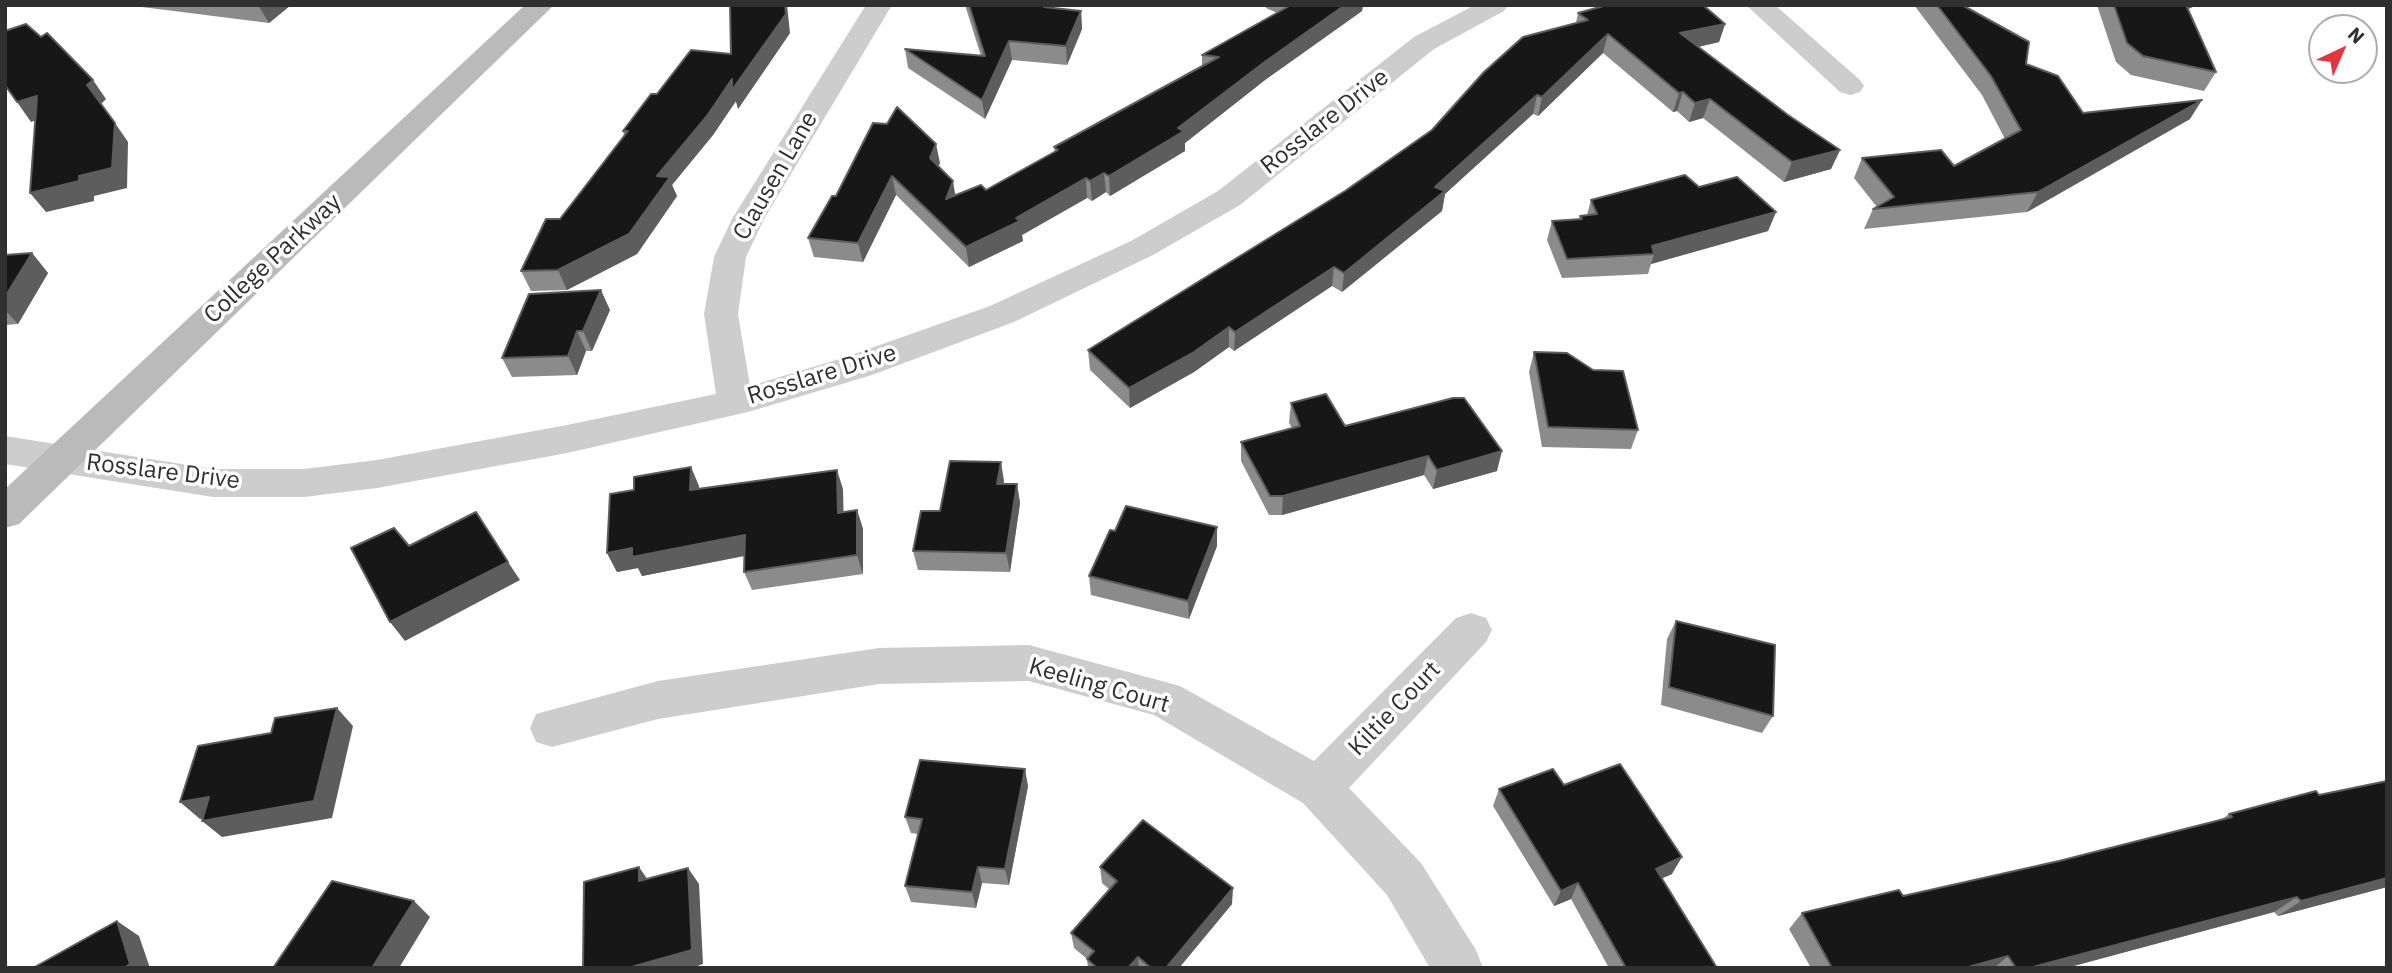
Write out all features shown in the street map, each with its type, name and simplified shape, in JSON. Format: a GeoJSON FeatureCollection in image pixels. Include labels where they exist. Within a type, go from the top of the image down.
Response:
{"type":"FeatureCollection","features":[{"type":"Feature","properties":{"kind":"main road","name":"College Parkway"},"geometry":{"type":"LineString","coordinates":[[5,513],[541,5]]}},
{"type":"Feature","properties":{"kind":"street","name":"Clausen Lane"},"geometry":{"type":"LineString","coordinates":[[735,403],[721,314],[730,257],[748,219],[879,5]]}},
{"type":"Feature","properties":{"kind":"street","name":"Rosslare Drive"},"geometry":{"type":"LineString","coordinates":[[5,450],[213,483],[304,483],[377,474],[567,439],[735,403],[859,366],[1002,314],[1142,248],[1229,198],[1424,43],[1495,5]]}},
{"type":"Feature","properties":{"kind":"street"},"geometry":{"type":"LineString","coordinates":[[1759,5],[1850,86]]}},
{"type":"Feature","properties":{"kind":"street","name":"Kiltie Court"},"geometry":{"type":"LineString","coordinates":[[1319,788],[1471,630]]}},
{"type":"Feature","properties":{"kind":"street","name":"Keeling Court"},"geometry":{"type":"LineString","coordinates":[[552,728],[658,699],[879,666],[1029,663],[1165,699],[1319,788],[1404,879],[1458,968]]}},
{"type":"Feature","properties":{"kind":"building"},"geometry":{"type":"Polygon","coordinates":[[[730,5],[785,5],[786,14],[732,90],[732,79],[707,116],[657,176],[670,177],[629,234],[558,270],[521,271],[546,219],[560,219],[628,131],[623,131],[651,94],[657,94],[691,50],[731,54],[730,5]]]}},
{"type":"Feature","properties":{"kind":"building"},"geometry":{"type":"Polygon","coordinates":[[[969,5],[1043,5],[1081,11],[1066,46],[1009,41],[982,100],[905,49],[985,56],[969,5]]]}},
{"type":"Feature","properties":{"kind":"building"},"geometry":{"type":"Polygon","coordinates":[[[1291,5],[1345,5],[1178,128],[1184,131],[1109,176],[1104,173],[1090,181],[1086,178],[1016,218],[1020,221],[966,247],[892,176],[858,243],[808,238],[832,196],[836,196],[873,123],[887,124],[897,107],[936,144],[930,158],[953,181],[946,199],[981,185],[986,190],[1058,150],[1054,147],[1219,57],[1202,55],[1291,5]]]}},
{"type":"Feature","properties":{"kind":"building"},"geometry":{"type":"Polygon","coordinates":[[[1607,5],[1703,5],[1725,24],[1680,33],[1788,115],[1840,150],[1792,162],[1710,99],[1695,103],[1683,92],[1679,93],[1608,34],[1542,97],[1537,95],[1435,187],[1445,191],[1344,273],[1334,267],[1235,332],[1229,327],[1194,352],[1129,388],[1088,350],[1345,191],[1432,130],[1484,72],[1523,37],[1588,20],[1578,13],[1607,5]]]}},
{"type":"Feature","properties":{"kind":"building"},"geometry":{"type":"Polygon","coordinates":[[[1937,5],[1962,5],[2029,42],[2026,64],[2058,76],[2083,113],[2202,100],[2038,192],[1873,209],[1894,197],[1862,158],[1941,150],[1954,166],[2021,130],[1991,76],[1937,5]]]}},
{"type":"Feature","properties":{"kind":"building"},"geometry":{"type":"Polygon","coordinates":[[[2114,5],[2186,5],[2216,72],[2143,56],[2127,43],[2114,5]]]}},
{"type":"Feature","properties":{"kind":"building"},"geometry":{"type":"Polygon","coordinates":[[[26,24],[41,37],[47,33],[93,80],[87,85],[115,123],[112,168],[79,176],[79,181],[30,193],[37,96],[17,102],[5,85],[5,31],[26,24]]]}},
{"type":"Feature","properties":{"kind":"building"},"geometry":{"type":"Polygon","coordinates":[[[1685,175],[1699,187],[1737,177],[1776,212],[1652,246],[1654,254],[1567,259],[1552,221],[1582,219],[1580,216],[1597,214],[1591,200],[1685,175]]]}},
{"type":"Feature","properties":{"kind":"building"},"geometry":{"type":"Polygon","coordinates":[[[32,253],[5,297],[5,255],[32,253]]]}},
{"type":"Feature","properties":{"kind":"building"},"geometry":{"type":"Polygon","coordinates":[[[601,290],[583,331],[577,331],[568,356],[502,358],[529,294],[601,290]]]}},
{"type":"Feature","properties":{"kind":"building"},"geometry":{"type":"Polygon","coordinates":[[[1534,352],[1567,353],[1593,370],[1623,371],[1638,430],[1548,427],[1534,352]]]}},
{"type":"Feature","properties":{"kind":"building"},"geometry":{"type":"Polygon","coordinates":[[[1326,394],[1345,426],[1453,398],[1464,398],[1502,451],[1437,470],[1428,456],[1283,496],[1270,496],[1241,442],[1300,426],[1291,403],[1326,394]]]}},
{"type":"Feature","properties":{"kind":"building"},"geometry":{"type":"Polygon","coordinates":[[[950,461],[1001,462],[997,484],[1017,484],[1006,553],[913,551],[921,511],[940,511],[950,461]]]}},
{"type":"Feature","properties":{"kind":"building"},"geometry":{"type":"Polygon","coordinates":[[[691,467],[690,490],[837,470],[838,513],[857,510],[857,555],[744,572],[745,535],[632,557],[632,548],[607,553],[610,494],[634,490],[634,477],[691,467]]]}},
{"type":"Feature","properties":{"kind":"building"},"geometry":{"type":"Polygon","coordinates":[[[1126,506],[1217,527],[1188,601],[1089,576],[1110,530],[1115,531],[1126,506]]]}},
{"type":"Feature","properties":{"kind":"building"},"geometry":{"type":"Polygon","coordinates":[[[476,512],[508,562],[390,622],[351,548],[394,528],[409,546],[476,512]]]}},
{"type":"Feature","properties":{"kind":"building"},"geometry":{"type":"Polygon","coordinates":[[[1676,621],[1775,645],[1773,716],[1669,687],[1676,621]]]}},
{"type":"Feature","properties":{"kind":"building"},"geometry":{"type":"Polygon","coordinates":[[[337,708],[314,801],[202,821],[209,797],[180,802],[198,746],[271,733],[275,718],[337,708]]]}},
{"type":"Feature","properties":{"kind":"building"},"geometry":{"type":"Polygon","coordinates":[[[920,760],[1025,769],[1005,869],[978,867],[972,892],[905,886],[922,819],[905,817],[920,760]]]}},
{"type":"Feature","properties":{"kind":"building"},"geometry":{"type":"Polygon","coordinates":[[[1620,764],[1682,857],[1656,869],[1717,968],[1626,968],[1578,883],[1561,891],[1499,789],[1553,769],[1564,785],[1620,764]]]}},
{"type":"Feature","properties":{"kind":"building"},"geometry":{"type":"Polygon","coordinates":[[[2387,781],[2387,878],[2301,901],[2297,897],[2029,968],[2016,968],[2008,956],[1965,968],[1832,968],[1802,913],[1899,890],[1903,896],[2059,861],[2232,817],[2229,814],[2316,791],[2319,795],[2387,781]]]}},
{"type":"Feature","properties":{"kind":"building"},"geometry":{"type":"Polygon","coordinates":[[[1143,820],[1233,888],[1166,968],[1151,968],[1138,957],[1128,968],[1097,968],[1087,959],[1094,951],[1071,933],[1117,881],[1100,867],[1143,820]]]}},
{"type":"Feature","properties":{"kind":"building"},"geometry":{"type":"Polygon","coordinates":[[[639,867],[639,881],[688,868],[692,950],[628,968],[583,968],[584,882],[639,867]]]}},
{"type":"Feature","properties":{"kind":"building"},"geometry":{"type":"Polygon","coordinates":[[[332,881],[414,901],[372,968],[273,968],[332,881]]]}},
{"type":"Feature","properties":{"kind":"building"},"geometry":{"type":"Polygon","coordinates":[[[117,921],[130,964],[124,968],[33,968],[117,921]]]}}]}
